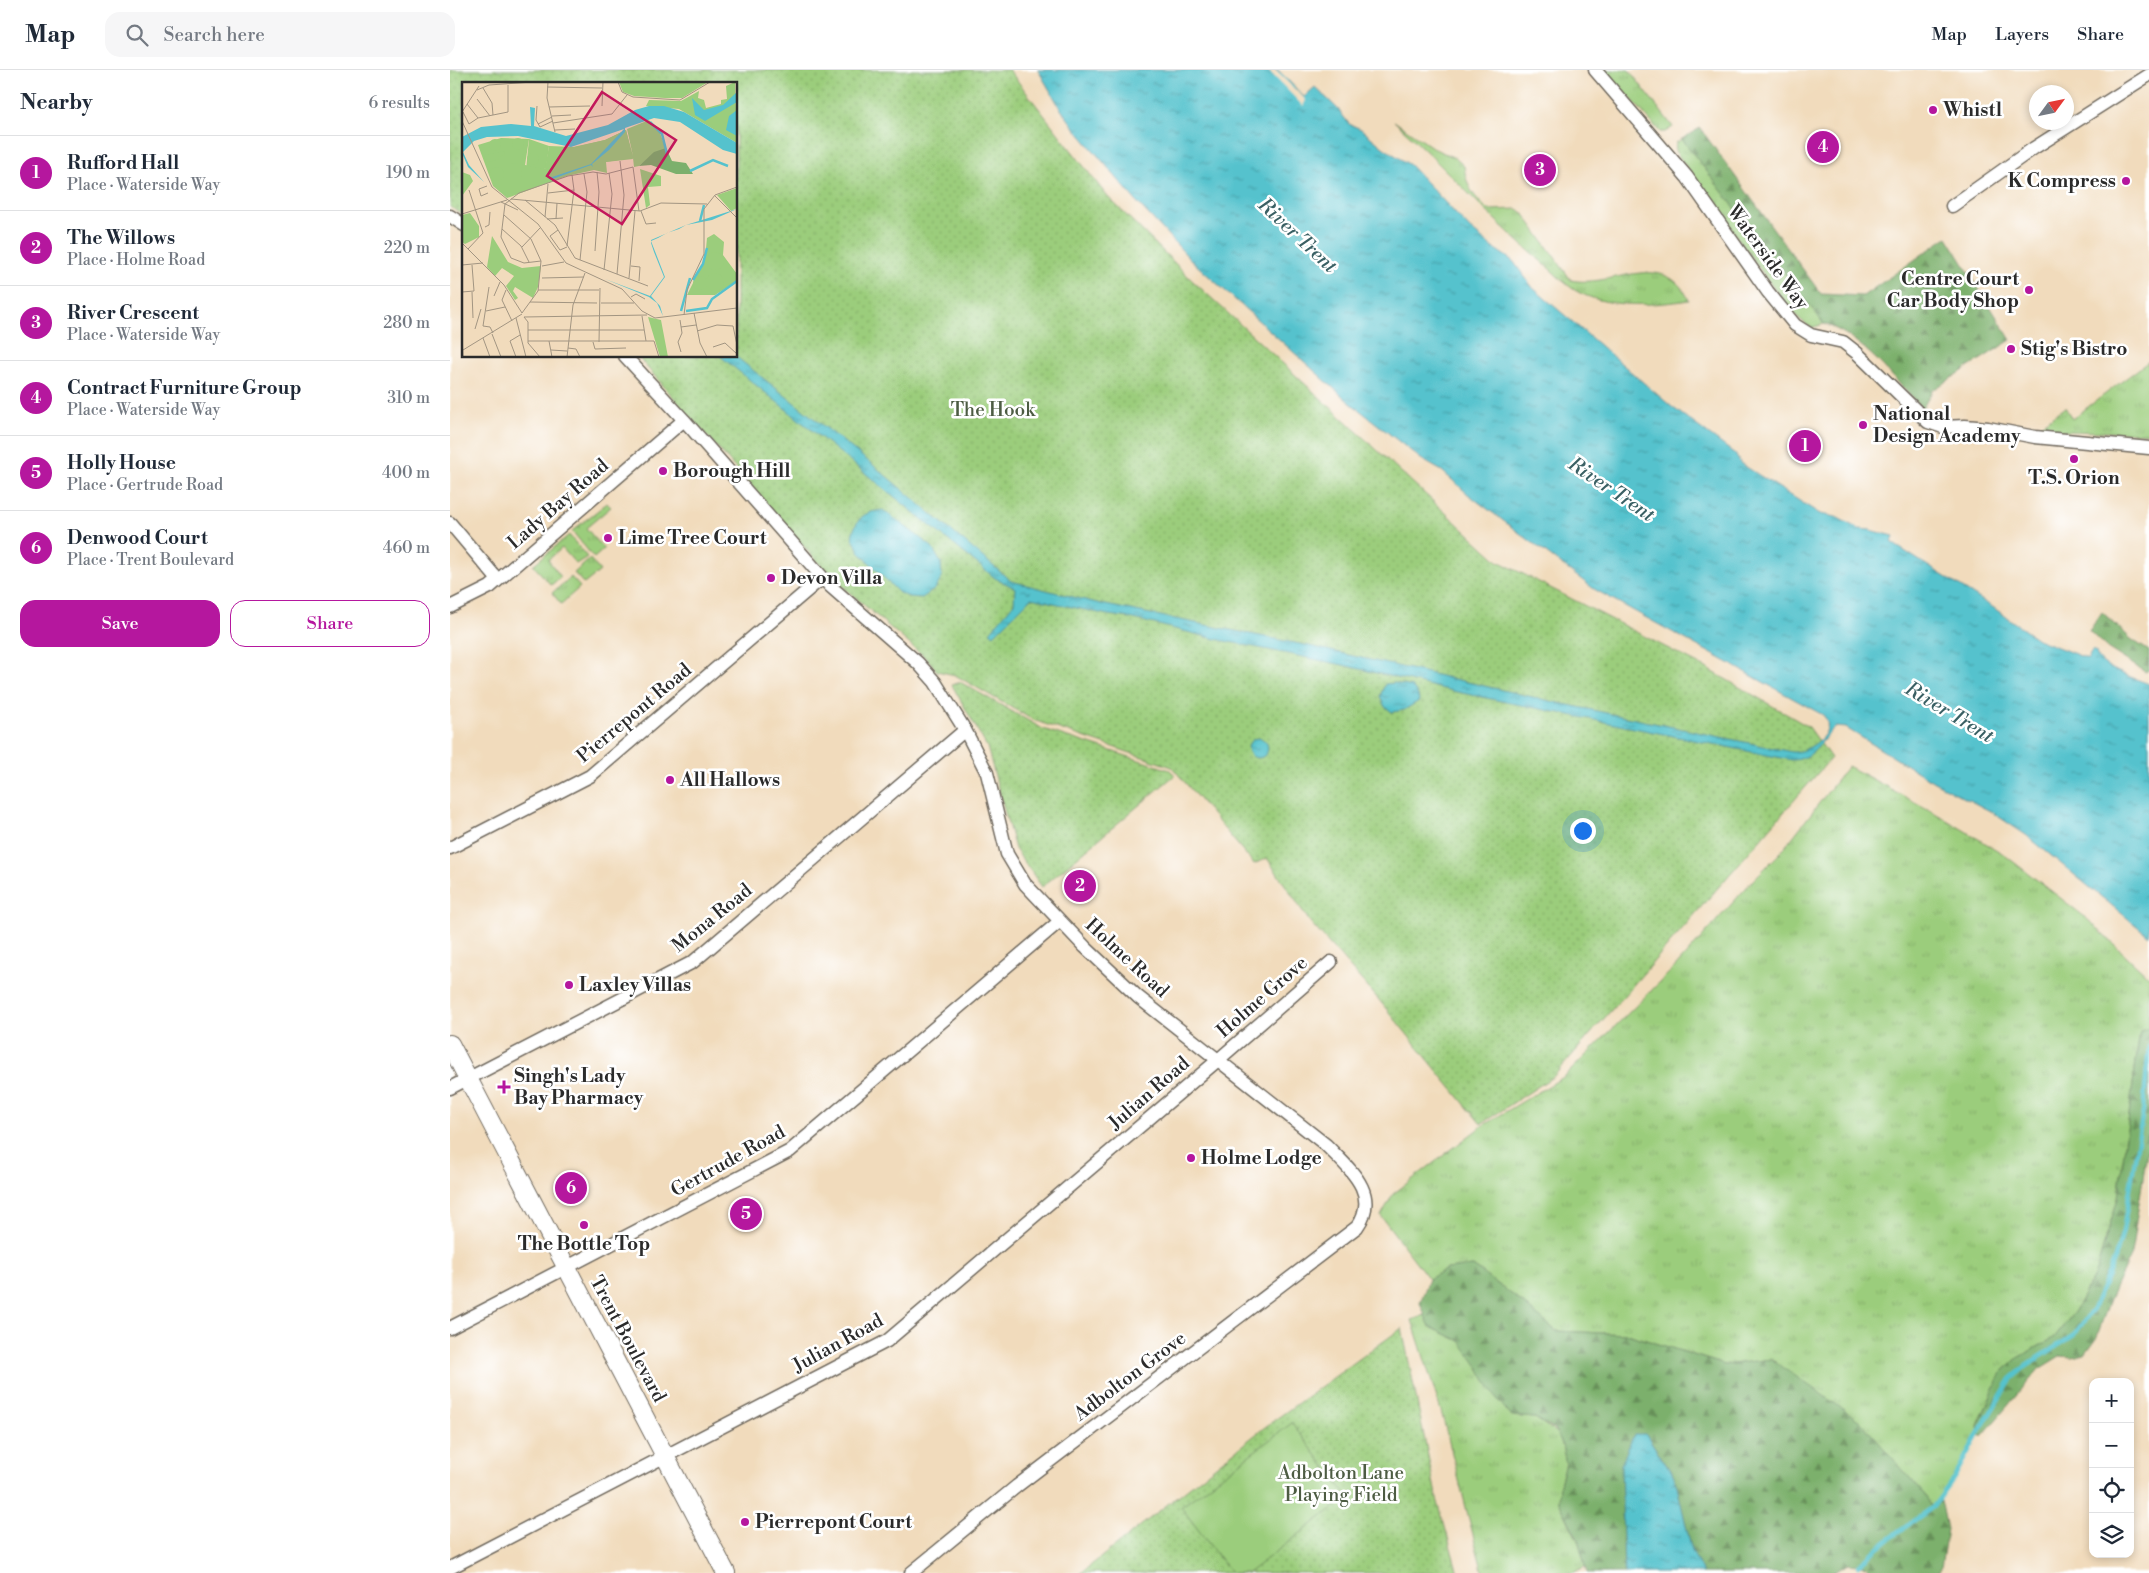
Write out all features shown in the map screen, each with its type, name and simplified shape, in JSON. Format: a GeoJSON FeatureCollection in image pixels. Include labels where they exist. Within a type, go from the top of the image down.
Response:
{"type":"FeatureCollection","features":[{"type":"Feature","properties":{"kind":"street","name":"Waterside Way"},"geometry":{"type":"LineString","coordinates":[[1595,70],[1686,177],[1768,292],[1795,325],[1811,335],[1843,342],[1857,353],[1928,422],[1943,427],[1988,428],[2035,437],[2149,448]]}},
{"type":"Feature","properties":{"kind":"street"},"geometry":{"type":"LineString","coordinates":[[1952,206],[2034,148],[2149,75]]}},
{"type":"Feature","properties":{"kind":"street"},"geometry":{"type":"LineString","coordinates":[[450,216],[462,224]]}},
{"type":"Feature","properties":{"kind":"street","name":"Holme Road"},"geometry":{"type":"LineString","coordinates":[[627,358],[684,420],[822,578],[918,663],[935,682],[965,730],[987,773],[1007,854],[1025,884],[1138,997],[1326,1145],[1349,1169],[1360,1184],[1366,1195],[1366,1207]]}},
{"type":"Feature","properties":{"kind":"street","name":"Lady Bay Road"},"geometry":{"type":"LineString","coordinates":[[450,607],[490,587],[684,420]]}},
{"type":"Feature","properties":{"kind":"street"},"geometry":{"type":"LineString","coordinates":[[450,523],[498,580]]}},
{"type":"Feature","properties":{"kind":"street","name":"Pierrepont Road"},"geometry":{"type":"LineString","coordinates":[[450,848],[590,776],[822,578]]}},
{"type":"Feature","properties":{"kind":"street","name":"Mona Road"},"geometry":{"type":"LineString","coordinates":[[450,1088],[693,962],[965,730]]}},
{"type":"Feature","properties":{"kind":"street","name":"Gertrude Road"},"geometry":{"type":"LineString","coordinates":[[450,1328],[790,1151],[1060,921]]}},
{"type":"Feature","properties":{"kind":"street","name":"Holme Grove"},"geometry":{"type":"LineString","coordinates":[[1218,1060],[1331,962]]}},
{"type":"Feature","properties":{"kind":"street","name":"Trent Boulevard"},"geometry":{"type":"LineString","coordinates":[[450,1044],[726,1573]]}},
{"type":"Feature","properties":{"kind":"street","name":"Julian Road"},"geometry":{"type":"LineString","coordinates":[[450,1568],[887,1341],[1218,1060]]}},
{"type":"Feature","properties":{"kind":"street","name":"Adbolton Grove"},"geometry":{"type":"LineString","coordinates":[[910,1573],[1017,1486],[1357,1226],[1363,1218],[1366,1207]]}},
{"type":"Feature","properties":{"kind":"green space","name":"The Hook"},"geometry":{"type":"Polygon","coordinates":[[[450,70],[1009,70],[1107,196],[1194,282],[1498,561],[1708,669],[1809,727],[1831,758],[1554,1076],[1481,1124],[1379,1000],[1310,922],[1267,858],[1254,864],[1172,767],[1033,720],[955,675],[937,671],[928,660],[828,574],[639,358],[738,358],[738,82],[462,82],[462,214],[450,207],[450,70]]]}},
{"type":"Feature","properties":{"kind":"green space"},"geometry":{"type":"Polygon","coordinates":[[[1600,70],[1629,70],[1673,127],[1665,132],[1660,132],[1632,100],[1600,70]]]}},
{"type":"Feature","properties":{"kind":"green space"},"geometry":{"type":"Polygon","coordinates":[[[1394,121],[1435,149],[1455,158],[1464,166],[1471,190],[1488,210],[1518,209],[1523,213],[1571,280],[1587,281],[1636,273],[1651,273],[1666,276],[1678,284],[1689,300],[1648,304],[1620,304],[1593,298],[1570,287],[1504,228],[1394,121]]]}},
{"type":"Feature","properties":{"kind":"green space"},"geometry":{"type":"Polygon","coordinates":[[[1700,128],[1821,294],[1863,296],[1947,237],[2011,340],[1933,390],[1922,409],[1865,349],[1852,338],[1824,324],[1682,139],[1700,128]]]}},
{"type":"Feature","properties":{"kind":"green space"},"geometry":{"type":"Polygon","coordinates":[[[1682,139],[1824,324],[1811,328],[1795,315],[1775,290],[1675,151],[1676,143],[1682,139]]]}},
{"type":"Feature","properties":{"kind":"green space"},"geometry":{"type":"Polygon","coordinates":[[[2149,361],[2149,433],[2060,431],[2037,428],[2065,407],[2072,419],[2149,361]]]}},
{"type":"Feature","properties":{"kind":"green space"},"geometry":{"type":"Polygon","coordinates":[[[607,503],[611,507],[586,528],[604,549],[594,558],[572,531],[607,503]]]}},
{"type":"Feature","properties":{"kind":"green space"},"geometry":{"type":"Polygon","coordinates":[[[569,535],[587,557],[576,564],[562,548],[548,560],[561,577],[551,585],[533,565],[569,535]]]}},
{"type":"Feature","properties":{"kind":"green space"},"geometry":{"type":"Polygon","coordinates":[[[590,559],[600,571],[584,584],[574,573],[590,559]]]}},
{"type":"Feature","properties":{"kind":"green space"},"geometry":{"type":"Polygon","coordinates":[[[571,577],[580,587],[561,604],[552,593],[571,577]]]}},
{"type":"Feature","properties":{"kind":"green space"},"geometry":{"type":"Polygon","coordinates":[[[2102,612],[2131,639],[2149,651],[2149,670],[2145,672],[2107,648],[2089,631],[2102,612]]]}},
{"type":"Feature","properties":{"kind":"green space"},"geometry":{"type":"Polygon","coordinates":[[[960,682],[1043,729],[1170,770],[1175,775],[1042,887],[1015,849],[987,747],[952,685],[960,682]]]}},
{"type":"Feature","properties":{"kind":"green space"},"geometry":{"type":"Polygon","coordinates":[[[1848,766],[1935,813],[2002,853],[2085,917],[2149,977],[2149,1028],[2140,1031],[2118,1198],[2095,1274],[2075,1311],[2054,1338],[2019,1357],[2001,1373],[1978,1425],[1979,1429],[1953,1477],[1931,1507],[1924,1494],[1772,1359],[1725,1365],[1627,1334],[1556,1331],[1514,1296],[1473,1266],[1447,1269],[1429,1279],[1381,1216],[1393,1194],[1482,1126],[1565,1076],[1676,966],[1754,879],[1781,852],[1848,766]]]}},
{"type":"Feature","properties":{"kind":"green space"},"geometry":{"type":"Polygon","coordinates":[[[2149,1028],[2149,1140],[2131,1254],[2110,1299],[2096,1339],[2085,1354],[2072,1357],[2060,1356],[2039,1369],[1983,1435],[1980,1436],[1978,1426],[2001,1373],[2019,1357],[2054,1338],[2075,1311],[2095,1274],[2118,1198],[2140,1031],[2149,1028]]]}},
{"type":"Feature","properties":{"kind":"green space"},"geometry":{"type":"Polygon","coordinates":[[[1473,1266],[1514,1296],[1556,1331],[1627,1334],[1725,1365],[1771,1359],[1860,1421],[1924,1494],[1933,1509],[1941,1500],[1947,1529],[1941,1568],[1938,1573],[1873,1573],[1867,1566],[1848,1564],[1832,1573],[1703,1573],[1692,1552],[1675,1478],[1646,1434],[1624,1536],[1624,1573],[1587,1573],[1578,1539],[1559,1502],[1560,1484],[1566,1463],[1561,1441],[1555,1430],[1535,1418],[1511,1416],[1494,1395],[1479,1368],[1460,1341],[1430,1327],[1420,1303],[1429,1279],[1447,1269],[1473,1266]]]}},
{"type":"Feature","properties":{"kind":"green space"},"geometry":{"type":"Polygon","coordinates":[[[1428,1314],[1431,1327],[1464,1343],[1511,1416],[1535,1418],[1558,1434],[1566,1463],[1560,1484],[1559,1502],[1579,1543],[1586,1566],[1573,1573],[1483,1573],[1441,1411],[1412,1320],[1428,1314]]]}},
{"type":"Feature","properties":{"kind":"green space","name":"Adbolton Lane Playing Field"},"geometry":{"type":"Polygon","coordinates":[[[1402,1328],[1436,1495],[1458,1573],[1081,1573],[1265,1427],[1402,1328]]]}},
{"type":"Feature","properties":{"kind":"green space"},"geometry":{"type":"Polygon","coordinates":[[[1292,1423],[1348,1497],[1248,1573],[1231,1573],[1181,1507],[1292,1423]]]}},
{"type":"Feature","properties":{"kind":"water","name":"River Trent"},"geometry":{"type":"Polygon","coordinates":[[[1038,70],[1278,70],[1304,97],[1315,87],[1338,109],[1349,124],[1361,129],[1384,148],[1410,165],[1470,229],[1513,261],[1533,288],[1672,407],[1735,454],[1740,463],[1820,514],[1836,517],[1859,529],[1894,536],[1892,543],[1994,608],[2037,639],[2088,659],[2092,650],[2110,668],[2149,684],[2149,936],[2026,835],[1990,811],[1934,782],[1846,728],[1835,727],[1812,753],[1806,757],[1791,760],[1452,691],[1343,665],[1031,598],[994,635],[990,632],[1014,603],[1015,588],[995,578],[722,358],[738,358],[873,465],[1011,581],[1101,604],[1305,645],[1559,703],[1792,752],[1806,749],[1813,745],[1820,740],[1827,728],[1827,722],[1823,715],[1594,589],[1469,495],[1442,471],[1421,459],[1348,401],[1192,261],[1136,201],[1062,111],[1038,70]]]}},
{"type":"Feature","properties":{"kind":"water"},"geometry":{"type":"Polygon","coordinates":[[[883,510],[931,546],[941,563],[942,578],[935,589],[922,598],[909,597],[899,593],[860,553],[852,536],[856,524],[862,517],[871,512],[883,510]]]}},
{"type":"Feature","properties":{"kind":"water"},"geometry":{"type":"Polygon","coordinates":[[[1395,683],[1412,687],[1418,695],[1419,701],[1404,710],[1392,712],[1385,707],[1380,696],[1385,684],[1395,683]]]}},
{"type":"Feature","properties":{"kind":"water"},"geometry":{"type":"Polygon","coordinates":[[[1258,738],[1265,741],[1268,748],[1265,755],[1258,758],[1251,755],[1248,748],[1251,741],[1258,738]]]}},
{"type":"Feature","properties":{"kind":"water"},"geometry":{"type":"Polygon","coordinates":[[[1634,1434],[1646,1434],[1675,1478],[1692,1551],[1703,1573],[1624,1573],[1621,1465],[1634,1434]]]}},
{"type":"Feature","properties":{"kind":"pier"},"geometry":{"type":"Polygon","coordinates":[[[1268,70],[1275,70],[1306,100],[1303,106],[1268,70]]]}},
{"type":"Feature","properties":{"kind":"waterway"},"geometry":{"type":"LineString","coordinates":[[1858,1565],[1933,1507],[1954,1478],[2011,1379],[2026,1366],[2074,1335],[2093,1309],[2115,1258],[2123,1231],[2143,1111],[2149,1047]]}},
{"type":"Feature","properties":{"kind":"place","name":"Whistl"},"geometry":{"type":"Point","coordinates":[1933,110]}},
{"type":"Feature","properties":{"kind":"place","name":"Contract Furniture Group"},"geometry":{"type":"Point","coordinates":[1823,147]}},
{"type":"Feature","properties":{"kind":"place","name":"River Crescent"},"geometry":{"type":"Point","coordinates":[1540,170]}},
{"type":"Feature","properties":{"kind":"place","name":"K Compress"},"geometry":{"type":"Point","coordinates":[2126,181]}},
{"type":"Feature","properties":{"kind":"place","name":"Centre Court Car Body Shop"},"geometry":{"type":"Point","coordinates":[2029,290]}},
{"type":"Feature","properties":{"kind":"place","name":"Stig's Bistro"},"geometry":{"type":"Point","coordinates":[2011,349]}},
{"type":"Feature","properties":{"kind":"place","name":"National Design Academy"},"geometry":{"type":"Point","coordinates":[1863,425]}},
{"type":"Feature","properties":{"kind":"place","name":"Rufford Hall"},"geometry":{"type":"Point","coordinates":[1805,446]}},
{"type":"Feature","properties":{"kind":"place","name":"T.S. Orion"},"geometry":{"type":"Point","coordinates":[2074,459]}},
{"type":"Feature","properties":{"kind":"place","name":"Borough Hill"},"geometry":{"type":"Point","coordinates":[663,471]}},
{"type":"Feature","properties":{"kind":"place","name":"Lime Tree Court"},"geometry":{"type":"Point","coordinates":[608,538]}},
{"type":"Feature","properties":{"kind":"place","name":"Devon Villa"},"geometry":{"type":"Point","coordinates":[771,578]}},
{"type":"Feature","properties":{"kind":"place","name":"All Hallows"},"geometry":{"type":"Point","coordinates":[670,780]}},
{"type":"Feature","properties":{"kind":"place","name":"The Willows"},"geometry":{"type":"Point","coordinates":[1080,886]}},
{"type":"Feature","properties":{"kind":"place","name":"Laxley Villas"},"geometry":{"type":"Point","coordinates":[569,985]}},
{"type":"Feature","properties":{"kind":"place","name":"Singh's Lady Bay Pharmacy"},"geometry":{"type":"Point","coordinates":[504,1087]}},
{"type":"Feature","properties":{"kind":"place","name":"Holme Lodge"},"geometry":{"type":"Point","coordinates":[1191,1158]}},
{"type":"Feature","properties":{"kind":"place","name":"Denwood Court"},"geometry":{"type":"Point","coordinates":[571,1188]}},
{"type":"Feature","properties":{"kind":"place","name":"Holly House"},"geometry":{"type":"Point","coordinates":[746,1214]}},
{"type":"Feature","properties":{"kind":"place","name":"The Bottle Top"},"geometry":{"type":"Point","coordinates":[584,1225]}},
{"type":"Feature","properties":{"kind":"place","name":"Pierrepont Court"},"geometry":{"type":"Point","coordinates":[745,1522]}}]}
